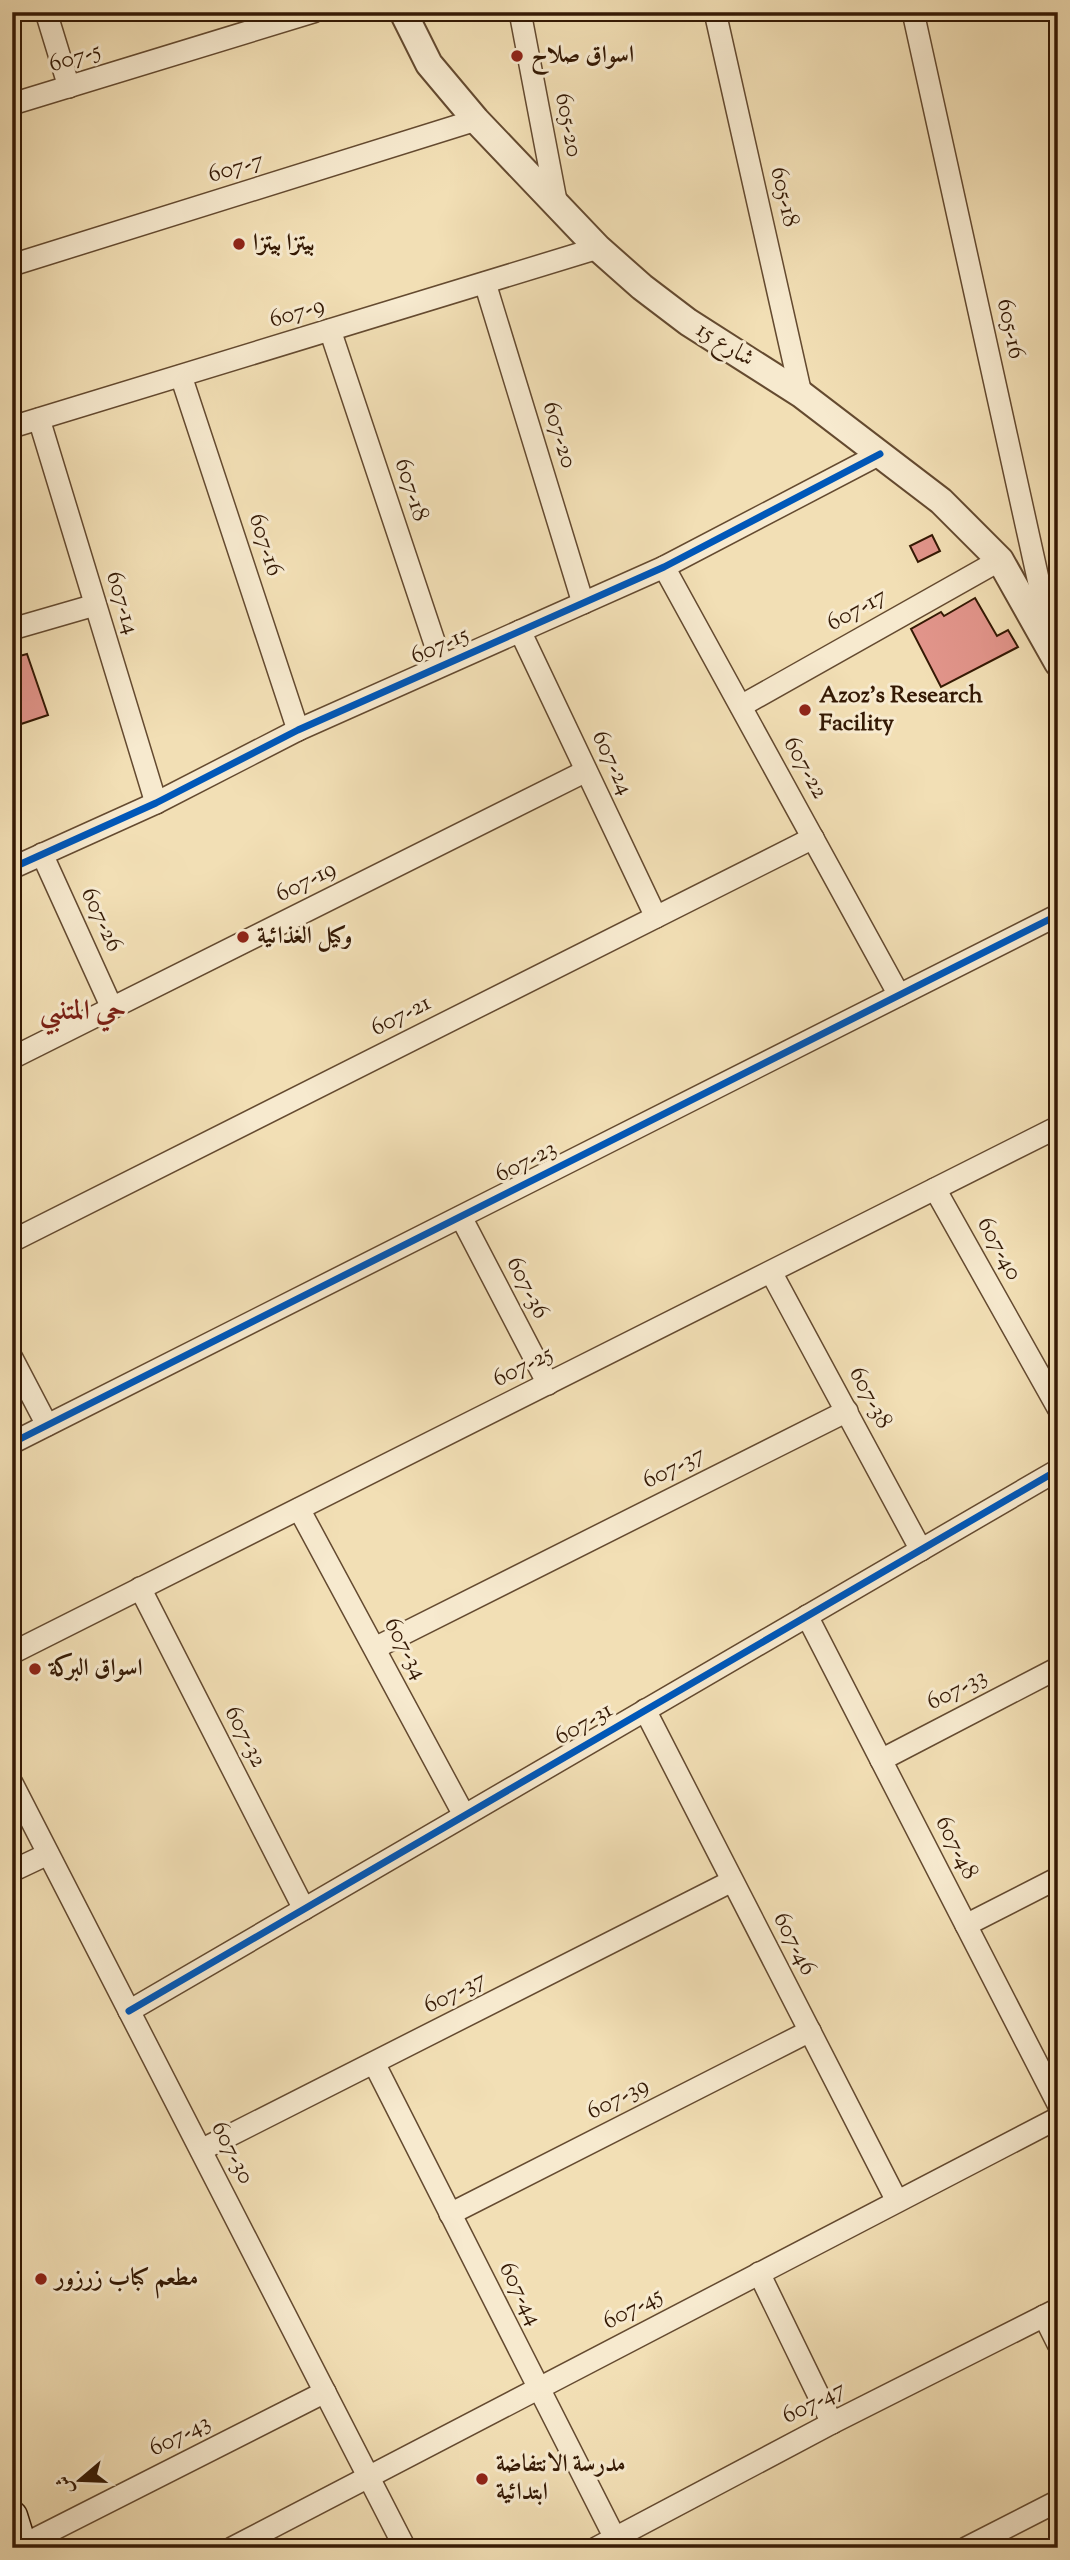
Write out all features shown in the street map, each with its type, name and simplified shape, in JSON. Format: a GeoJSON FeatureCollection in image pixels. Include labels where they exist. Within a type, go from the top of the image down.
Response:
{"type":"FeatureCollection","features":[{"type":"Feature","properties":{"kind":"main road"},"geometry":{"type":"LineString","coordinates":[[12,2516],[22,2547]]}},
{"type":"Feature","properties":{"kind":"street"},"geometry":{"type":"LineString","coordinates":[[46,12],[69,87]]}},
{"type":"Feature","properties":{"kind":"street","name":"607-5"},"geometry":{"type":"LineString","coordinates":[[12,104],[313,12]]}},
{"type":"Feature","properties":{"kind":"street","name":"شارع 15"},"geometry":{"type":"LineString","coordinates":[[403,12],[429,64],[476,120],[598,248],[642,287],[688,322],[801,394],[940,500],[1000,560],[1057,659]]}},
{"type":"Feature","properties":{"kind":"street","name":"605-20"},"geometry":{"type":"LineString","coordinates":[[520,12],[557,206]]}},
{"type":"Feature","properties":{"kind":"street","name":"605-18"},"geometry":{"type":"LineString","coordinates":[[715,12],[801,394]]}},
{"type":"Feature","properties":{"kind":"street","name":"605-16"},"geometry":{"type":"LineString","coordinates":[[913,12],[1057,659]]}},
{"type":"Feature","properties":{"kind":"street","name":"607-7"},"geometry":{"type":"LineString","coordinates":[[12,265],[476,120]]}},
{"type":"Feature","properties":{"kind":"street","name":"607-9"},"geometry":{"type":"LineString","coordinates":[[12,427],[598,248]]}},
{"type":"Feature","properties":{"kind":"street","name":"607-20"},"geometry":{"type":"LineString","coordinates":[[485,283],[583,603]]}},
{"type":"Feature","properties":{"kind":"street","name":"607-18"},"geometry":{"type":"LineString","coordinates":[[330,330],[442,666]]}},
{"type":"Feature","properties":{"kind":"street","name":"607-16"},"geometry":{"type":"LineString","coordinates":[[181,376],[298,730]]}},
{"type":"Feature","properties":{"kind":"street","name":"607-14"},"geometry":{"type":"LineString","coordinates":[[39,419],[156,803]]}},
{"type":"Feature","properties":{"kind":"street","name":"607-15"},"geometry":{"type":"LineString","coordinates":[[12,868],[156,803],[298,730],[664,567],[880,454]]}},
{"type":"Feature","properties":{"kind":"street","name":"607-17"},"geometry":{"type":"LineString","coordinates":[[741,706],[1000,560]]}},
{"type":"Feature","properties":{"kind":"street","name":"607-22"},"geometry":{"type":"LineString","coordinates":[[664,567],[899,995]]}},
{"type":"Feature","properties":{"kind":"street"},"geometry":{"type":"LineString","coordinates":[[12,629],[95,605]]}},
{"type":"Feature","properties":{"kind":"street","name":"607-24"},"geometry":{"type":"LineString","coordinates":[[520,631],[656,917]]}},
{"type":"Feature","properties":{"kind":"street","name":"607-19"},"geometry":{"type":"LineString","coordinates":[[12,1058],[586,771]]}},
{"type":"Feature","properties":{"kind":"street","name":"607-21"},"geometry":{"type":"LineString","coordinates":[[12,1241],[813,838]]}},
{"type":"Feature","properties":{"kind":"street","name":"607-26"},"geometry":{"type":"LineString","coordinates":[[42,855],[112,1008]]}},
{"type":"Feature","properties":{"kind":"street","name":"607-23"},"geometry":{"type":"LineString","coordinates":[[12,1443],[1058,915]]}},
{"type":"Feature","properties":{"kind":"street","name":"607-25"},"geometry":{"type":"LineString","coordinates":[[12,1653],[1058,1127]]}},
{"type":"Feature","properties":{"kind":"street","name":"607-40"},"geometry":{"type":"LineString","coordinates":[[935,1189],[1058,1408]]}},
{"type":"Feature","properties":{"kind":"street","name":"607-36"},"geometry":{"type":"LineString","coordinates":[[461,1217],[548,1384]]}},
{"type":"Feature","properties":{"kind":"street","name":"607-38"},"geometry":{"type":"LineString","coordinates":[[771,1272],[921,1550]]}},
{"type":"Feature","properties":{"kind":"street"},"geometry":{"type":"LineString","coordinates":[[12,1358],[47,1425]]}},
{"type":"Feature","properties":{"kind":"street","name":"607-37"},"geometry":{"type":"LineString","coordinates":[[375,1648],[847,1411]]}},
{"type":"Feature","properties":{"kind":"street","name":"607-31"},"geometry":{"type":"LineString","coordinates":[[129,2011],[1058,1470]]}},
{"type":"Feature","properties":{"kind":"street","name":"607-34"},"geometry":{"type":"LineString","coordinates":[[299,1508],[464,1815]]}},
{"type":"Feature","properties":{"kind":"street","name":"607-32"},"geometry":{"type":"LineString","coordinates":[[140,1588],[304,1909]]}},
{"type":"Feature","properties":{"kind":"street","name":"607-48"},"geometry":{"type":"LineString","coordinates":[[807,1616],[1058,2104]]}},
{"type":"Feature","properties":{"kind":"street","name":"607-33"},"geometry":{"type":"LineString","coordinates":[[881,1760],[1058,1668]]}},
{"type":"Feature","properties":{"kind":"street","name":"607-46"},"geometry":{"type":"LineString","coordinates":[[645,1710],[897,2202]]}},
{"type":"Feature","properties":{"kind":"street","name":"607-30"},"geometry":{"type":"LineString","coordinates":[[12,1783],[405,2548]]}},
{"type":"Feature","properties":{"kind":"street"},"geometry":{"type":"LineString","coordinates":[[12,1871],[48,1854]]}},
{"type":"Feature","properties":{"kind":"street"},"geometry":{"type":"LineString","coordinates":[[966,1925],[1058,1878]]}},
{"type":"Feature","properties":{"kind":"street","name":"607-37"},"geometry":{"type":"LineString","coordinates":[[201,2150],[733,1881]]}},
{"type":"Feature","properties":{"kind":"street","name":"607-39"},"geometry":{"type":"LineString","coordinates":[[450,2214],[810,2031]]}},
{"type":"Feature","properties":{"kind":"street","name":"607-44"},"geometry":{"type":"LineString","coordinates":[[374,2063],[618,2543]]}},
{"type":"Feature","properties":{"kind":"street","name":"607-45"},"geometry":{"type":"LineString","coordinates":[[232,2548],[1058,2118]]}},
{"type":"Feature","properties":{"kind":"street"},"geometry":{"type":"LineString","coordinates":[[758,2273],[832,2423]]}},
{"type":"Feature","properties":{"kind":"street"},"geometry":{"type":"LineString","coordinates":[[1051,2313],[1058,2344]]}},
{"type":"Feature","properties":{"kind":"street","name":"607-47"},"geometry":{"type":"LineString","coordinates":[[596,2548],[618,2543],[832,2423],[1051,2313]]}},
{"type":"Feature","properties":{"kind":"street","name":"607-43"},"geometry":{"type":"LineString","coordinates":[[22,2547],[325,2392]]}},
{"type":"Feature","properties":{"kind":"street"},"geometry":{"type":"LineString","coordinates":[[966,2548],[1058,2501]]}},
{"type":"Feature","properties":{"kind":"building"},"geometry":{"type":"Polygon","coordinates":[[[932,535],[940,551],[918,562],[910,546],[932,535]]]}},
{"type":"Feature","properties":{"kind":"building"},"geometry":{"type":"Polygon","coordinates":[[[975,598],[997,636],[1008,630],[1018,647],[941,687],[911,629],[941,612],[944,616],[975,598]]]}},
{"type":"Feature","properties":{"kind":"building"},"geometry":{"type":"Polygon","coordinates":[[[27,654],[48,715],[12,727],[12,658],[27,654]]]}},
{"type":"Feature","properties":{"kind":"cycle path"},"geometry":{"type":"LineString","coordinates":[[12,868],[156,803],[298,730],[664,567],[880,454]]}},
{"type":"Feature","properties":{"kind":"cycle path"},"geometry":{"type":"LineString","coordinates":[[12,1443],[1058,915]]}},
{"type":"Feature","properties":{"kind":"cycle path"},"geometry":{"type":"LineString","coordinates":[[129,2011],[1058,1470]]}},
{"type":"Feature","properties":{"kind":"place","name":"اسواق صلاح"},"geometry":{"type":"Point","coordinates":[517,56]}},
{"type":"Feature","properties":{"kind":"place","name":"بيتزا بيتزا"},"geometry":{"type":"Point","coordinates":[239,244]}},
{"type":"Feature","properties":{"kind":"place","name":"Azoz's Research Facility"},"geometry":{"type":"Point","coordinates":[805,710]}},
{"type":"Feature","properties":{"kind":"place","name":"وكيل الغذائية"},"geometry":{"type":"Point","coordinates":[243,937]}},
{"type":"Feature","properties":{"kind":"place","name":"اسواق البركة"},"geometry":{"type":"Point","coordinates":[35,1669]}},
{"type":"Feature","properties":{"kind":"place","name":"مطعم كباب زرزور"},"geometry":{"type":"Point","coordinates":[41,2279]}},
{"type":"Feature","properties":{"kind":"place","name":"مدرسة الانتفاضة ابتدائية"},"geometry":{"type":"Point","coordinates":[482,2479]}},
{"type":"Feature","properties":{"kind":"district","name":"حي المتنبي"},"geometry":{"type":"Point","coordinates":[83,1012]}}]}
